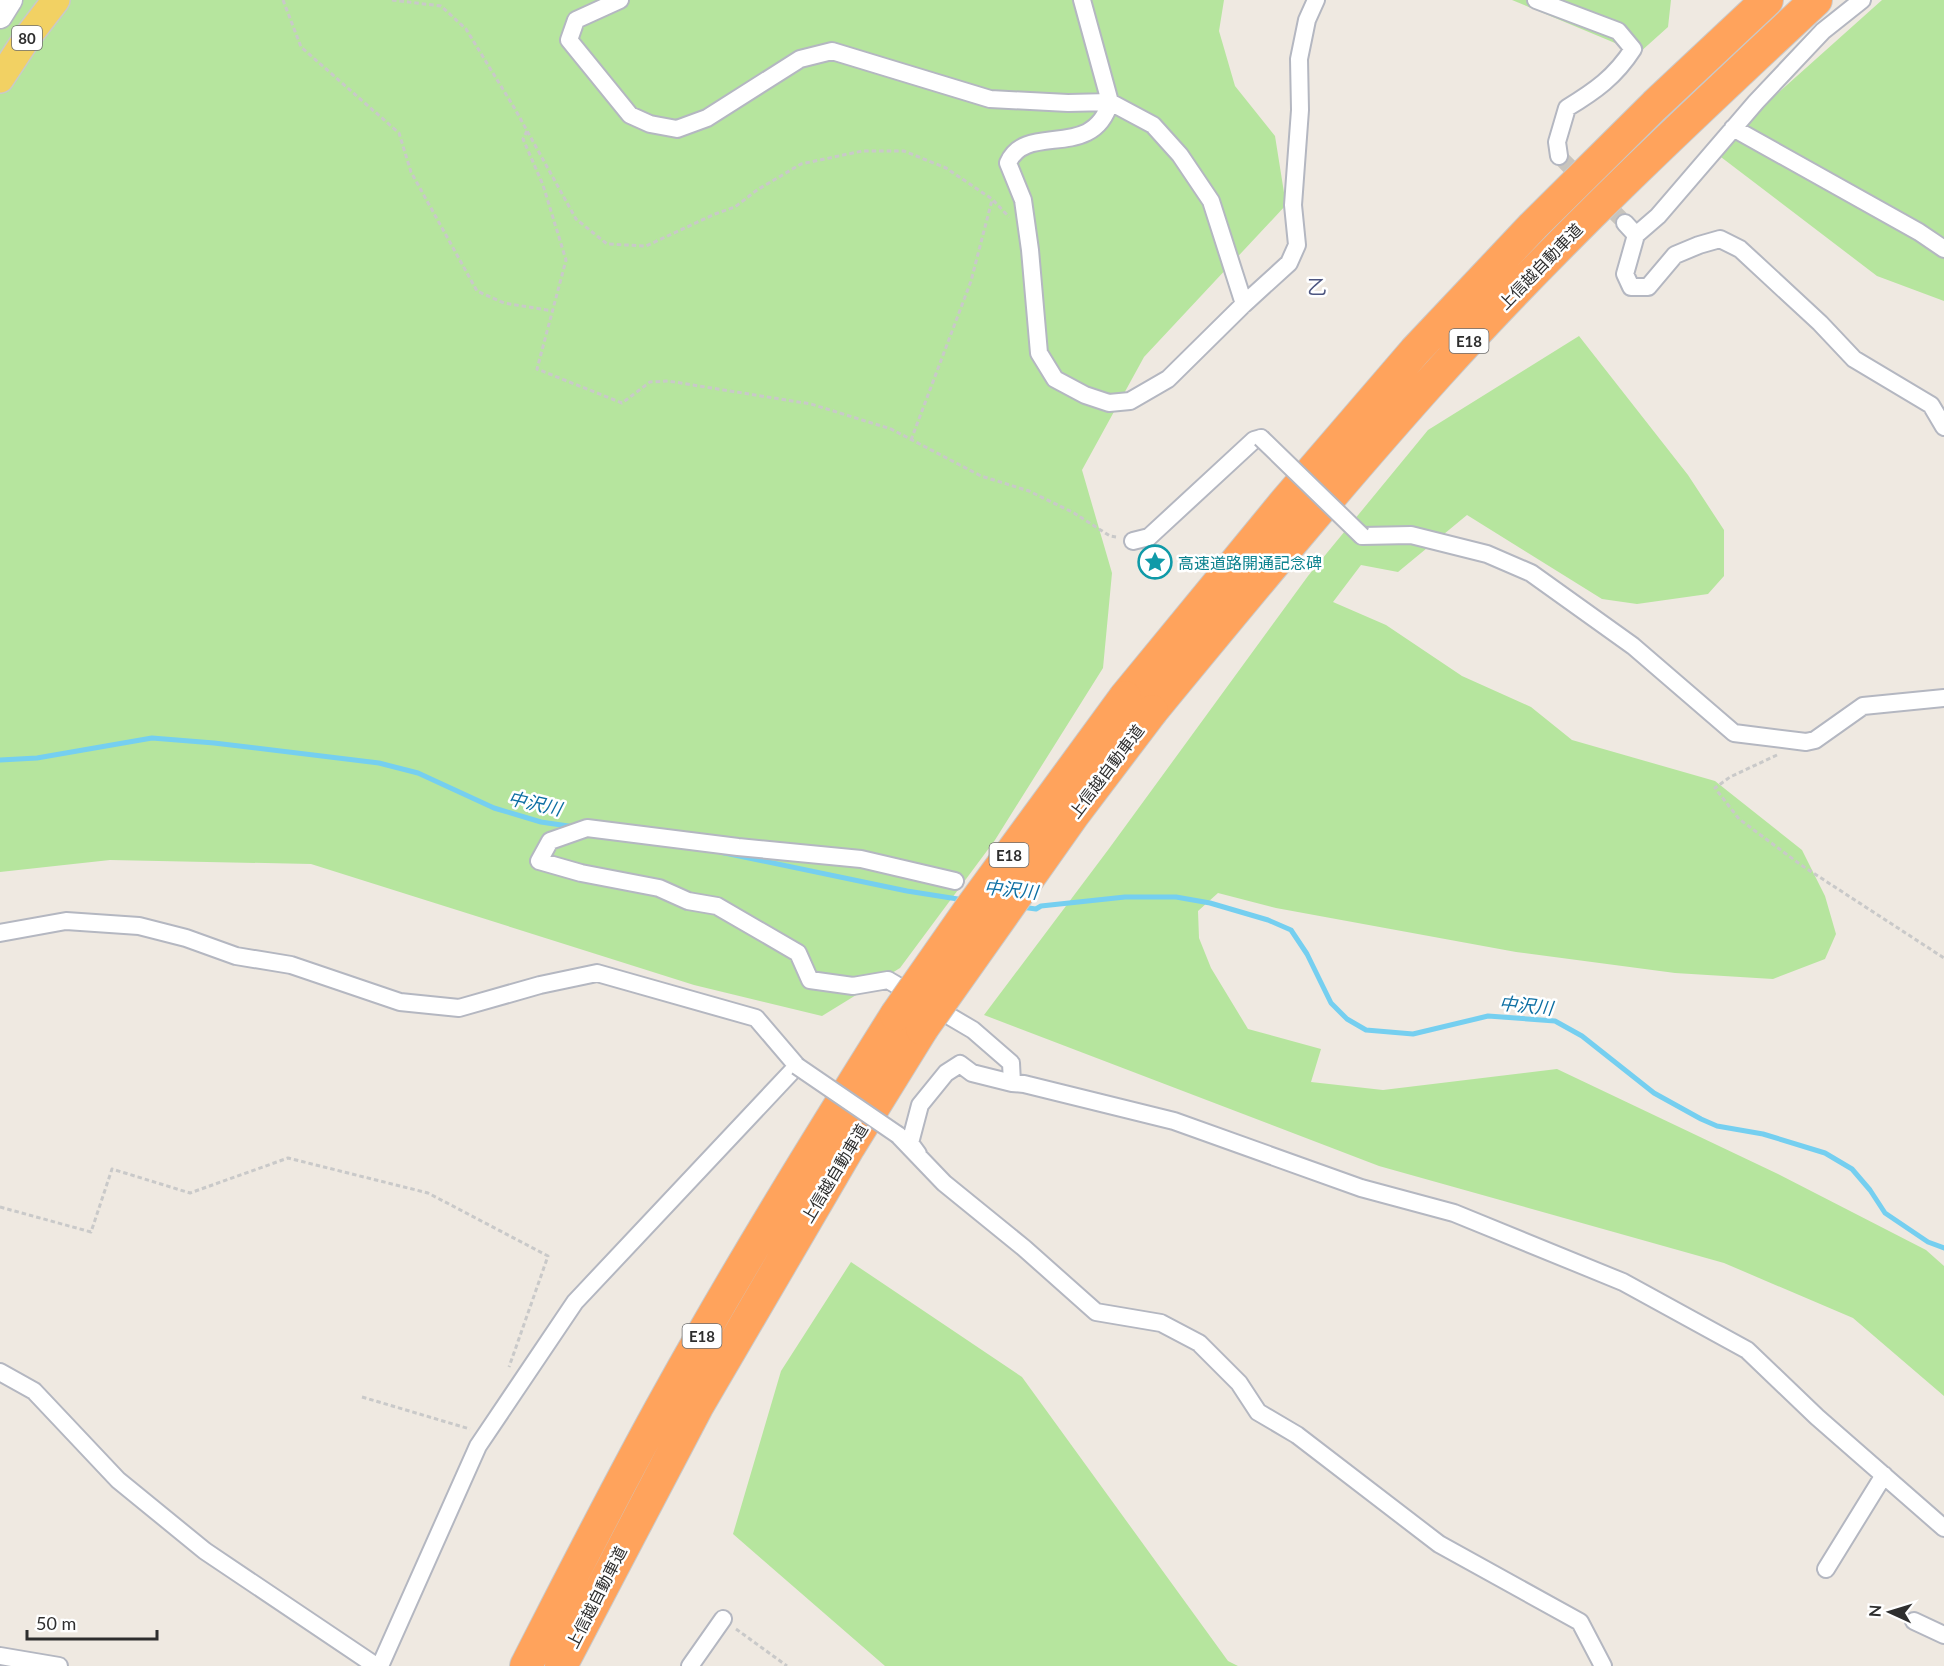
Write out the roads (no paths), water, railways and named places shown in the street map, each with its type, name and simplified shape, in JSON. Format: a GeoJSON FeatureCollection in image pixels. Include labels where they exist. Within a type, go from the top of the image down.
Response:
{"type":"FeatureCollection","features":[{"type":"Feature","properties":{"kind":"highway","name":"上信越自動車道"},"geometry":{"type":"LineString","coordinates":[[561,1666],[703,1397],[843,1157],[909,1022],[977,899],[1138,704],[1286,501],[1415,351],[1533,226],[1654,105],[1767,0]]}},
{"type":"Feature","properties":{"kind":"highway","name":"上信越自動車道"},"geometry":{"type":"LineString","coordinates":[[1138,704],[1308,522],[1437,375],[1557,248],[1676,130],[1816,0]]}},
{"type":"Feature","properties":{"kind":"highway","name":"上信越自動車道"},"geometry":{"type":"LineString","coordinates":[[526,1666],[667,1398],[748,1255],[909,1022]]}},
{"type":"Feature","properties":{"kind":"main road","name":"80"},"geometry":{"type":"LineString","coordinates":[[0,79],[56,0]]}},
{"type":"Feature","properties":{"kind":"street"},"geometry":{"type":"LineString","coordinates":[[0,15],[10,0]]}},
{"type":"Feature","properties":{"kind":"street"},"geometry":{"type":"LineString","coordinates":[[620,0],[576,20],[569,40],[630,115],[650,124],[677,129],[707,118],[800,59],[831,51],[990,99],[1068,103],[1110,102],[1153,125],[1180,155],[1212,201],[1244,304]]}},
{"type":"Feature","properties":{"kind":"street"},"geometry":{"type":"LineString","coordinates":[[1082,0],[1110,102],[1106,117],[1085,135],[1025,145],[1012,153],[1008,163],[1023,200],[1039,353],[1055,378],[1085,395],[1109,403],[1130,401],[1168,379],[1289,263],[1297,245],[1293,205],[1300,110],[1299,59],[1307,20],[1316,0]]}},
{"type":"Feature","properties":{"kind":"street"},"geometry":{"type":"LineString","coordinates":[[1536,0],[1618,31],[1633,49],[1622,65],[1596,90],[1567,108],[1557,142],[1559,156]]}},
{"type":"Feature","properties":{"kind":"street"},"geometry":{"type":"LineString","coordinates":[[1862,0],[1823,31],[1732,128],[1658,216],[1630,229],[1625,274],[1631,287],[1648,287],[1675,255],[1720,238],[1740,249],[1820,323],[1854,359],[1931,405],[1944,427]]}},
{"type":"Feature","properties":{"kind":"street"},"geometry":{"type":"LineString","coordinates":[[1732,128],[1919,232],[1944,249]]}},
{"type":"Feature","properties":{"kind":"street"},"geometry":{"type":"LineString","coordinates":[[1132,541],[1149,537],[1254,440],[1261,438],[1362,536],[1411,535],[1487,554],[1531,573],[1633,646],[1734,733],[1806,742],[1815,740],[1863,706],[1944,698]]}},
{"type":"Feature","properties":{"kind":"street"},"geometry":{"type":"LineString","coordinates":[[955,882],[861,859],[738,848],[587,828],[550,841],[539,861],[581,873],[659,888],[688,901],[717,906],[798,953],[810,980],[853,986],[888,980],[973,1030],[1011,1063],[1012,1083]]}},
{"type":"Feature","properties":{"kind":"street"},"geometry":{"type":"LineString","coordinates":[[0,933],[66,921],[139,926],[186,938],[236,956],[291,965],[400,1002],[459,1008],[540,985],[597,973],[756,1018],[797,1066],[898,1135],[944,1183],[1024,1248],[1096,1312],[1161,1323],[1199,1343],[1239,1383],[1258,1412],[1297,1436],[1439,1544],[1580,1622],[1603,1666]]}},
{"type":"Feature","properties":{"kind":"street"},"geometry":{"type":"LineString","coordinates":[[944,1183],[910,1143],[920,1105],[946,1073],[960,1064],[972,1073],[1174,1121],[1361,1188],[1454,1213],[1623,1282],[1748,1350],[1818,1417],[1944,1528]]}},
{"type":"Feature","properties":{"kind":"street"},"geometry":{"type":"LineString","coordinates":[[380,1666],[478,1446],[575,1302],[797,1066]]}},
{"type":"Feature","properties":{"kind":"street"},"geometry":{"type":"LineString","coordinates":[[0,1372],[34,1390],[118,1480],[205,1551],[376,1666]]}},
{"type":"Feature","properties":{"kind":"street"},"geometry":{"type":"LineString","coordinates":[[1826,1569],[1884,1475]]}},
{"type":"Feature","properties":{"kind":"street"},"geometry":{"type":"LineString","coordinates":[[690,1666],[723,1619]]}},
{"type":"Feature","properties":{"kind":"street"},"geometry":{"type":"LineString","coordinates":[[1914,1621],[1944,1635]]}},
{"type":"Feature","properties":{"kind":"street"},"geometry":{"type":"LineString","coordinates":[[0,1656],[59,1666]]}},
{"type":"Feature","properties":{"kind":"waterway","name":"中沢川"},"geometry":{"type":"LineString","coordinates":[[0,760],[37,758],[152,738],[214,743],[379,763],[418,773],[494,808],[541,822],[575,827]]}},
{"type":"Feature","properties":{"kind":"waterway","name":"中沢川"},"geometry":{"type":"LineString","coordinates":[[720,852],[907,891],[964,900]]}},
{"type":"Feature","properties":{"kind":"waterway","name":"中沢川"},"geometry":{"type":"LineString","coordinates":[[1021,907],[1036,909],[1041,906],[1125,897],[1176,897],[1210,903],[1268,920],[1291,930],[1307,954],[1331,1003],[1347,1019],[1366,1030],[1413,1034],[1488,1016],[1555,1021],[1582,1036],[1654,1093],[1701,1119],[1717,1126],[1763,1134],[1825,1153],[1852,1169],[1870,1190],[1885,1213],[1928,1242],[1944,1248]]}},
{"type":"Feature","properties":{"kind":"tunnel"},"geometry":{"type":"LineString","coordinates":[[1559,156],[1625,223]]}},
{"type":"Feature","properties":{"kind":"place","name":"高速道路開通記念碑"},"geometry":{"type":"Point","coordinates":[1155,562]}},
{"type":"Feature","properties":{"kind":"district","name":"乙"},"geometry":{"type":"Point","coordinates":[1317,286]}}]}
